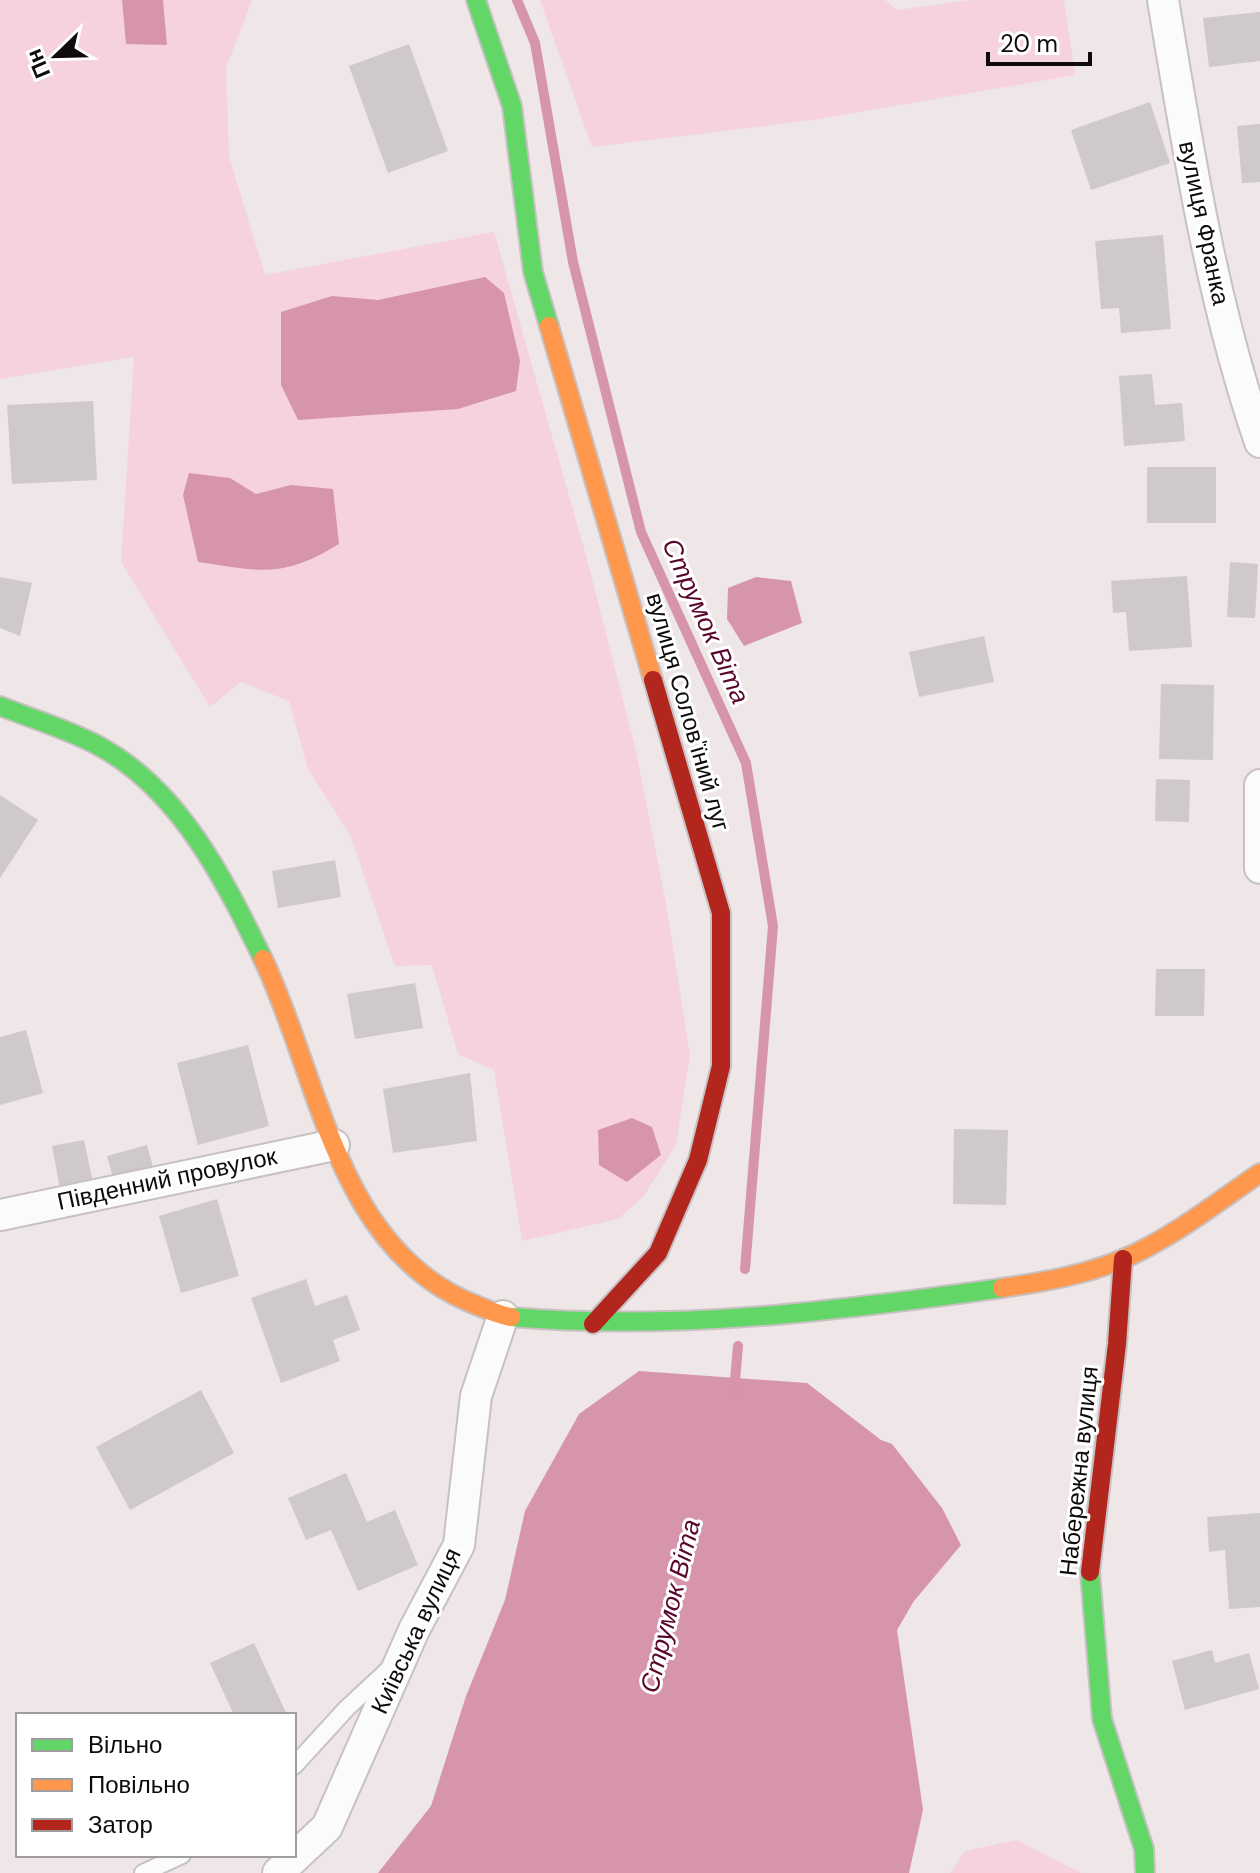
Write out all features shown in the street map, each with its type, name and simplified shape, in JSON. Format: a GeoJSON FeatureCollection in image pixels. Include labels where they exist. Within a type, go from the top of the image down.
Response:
{"type":"FeatureCollection","features":[{"type":"Feature","properties":{"kind":"street","name":"вулиця Солов'їний луг"},"geometry":{"type":"LineString","coordinates":[[476,0],[512,106],[533,272],[721,913],[721,1066],[698,1160],[658,1253],[593,1324]]}},
{"type":"Feature","properties":{"kind":"street","name":"вулиця Франка"},"geometry":{"type":"LineString","coordinates":[[1163,0],[1193,177],[1229,346],[1260,442]]}},
{"type":"Feature","properties":{"kind":"street"},"geometry":{"type":"LineString","coordinates":[[0,706],[98,745],[153,787],[196,835],[243,918],[284,1003],[334,1145],[367,1213],[398,1254],[452,1295],[503,1316],[593,1324],[817,1314],[1056,1280],[1123,1259],[1192,1220],[1260,1173]]}},
{"type":"Feature","properties":{"kind":"street"},"geometry":{"type":"LineString","coordinates":[[1260,785],[1260,868]]}},
{"type":"Feature","properties":{"kind":"street","name":"Південний провулок"},"geometry":{"type":"LineString","coordinates":[[0,1215],[334,1145]]}},
{"type":"Feature","properties":{"kind":"street","name":"Набережна вулиця"},"geometry":{"type":"LineString","coordinates":[[1123,1259],[1117,1344],[1089,1578],[1102,1719],[1144,1849],[1145,1873]]}},
{"type":"Feature","properties":{"kind":"street","name":"Київська вулиця"},"geometry":{"type":"LineString","coordinates":[[296,1856],[327,1827],[402,1657],[459,1545],[476,1396],[503,1316]]}},
{"type":"Feature","properties":{"kind":"street","name":"Київська вулиця"},"geometry":{"type":"LineString","coordinates":[[278,1873],[295,1857]]}},
{"type":"Feature","properties":{"kind":"lane"},"geometry":{"type":"LineString","coordinates":[[296,1764],[347,1708],[402,1657]]}},
{"type":"Feature","properties":{"kind":"lane"},"geometry":{"type":"LineString","coordinates":[[143,1873],[178,1857]]}},
{"type":"Feature","properties":{"kind":"shaded area"},"geometry":{"type":"Polygon","coordinates":[[[0,0],[252,0],[226,68],[229,156],[265,275],[494,232],[587,559],[636,751],[666,904],[690,1055],[676,1145],[643,1197],[618,1219],[522,1241],[494,1070],[458,1054],[432,965],[395,966],[350,835],[308,769],[289,701],[241,682],[210,707],[121,562],[134,357],[0,379],[0,0]]]}},
{"type":"Feature","properties":{"kind":"shaded area"},"geometry":{"type":"Polygon","coordinates":[[[540,0],[885,0],[897,10],[972,0],[1064,0],[1075,75],[813,120],[592,147],[540,0]]]}},
{"type":"Feature","properties":{"kind":"shaded area"},"geometry":{"type":"Polygon","coordinates":[[[1016,1840],[1081,1873],[950,1873],[965,1851],[1016,1840]]]}},
{"type":"Feature","properties":{"kind":"water"},"geometry":{"type":"Polygon","coordinates":[[[122,0],[163,0],[167,45],[126,44],[122,0]]]}},
{"type":"Feature","properties":{"kind":"water"},"geometry":{"type":"Polygon","coordinates":[[[485,277],[504,293],[520,361],[516,391],[458,409],[298,420],[281,385],[281,312],[332,296],[378,300],[485,277]]]}},
{"type":"Feature","properties":{"kind":"water"},"geometry":{"type":"Polygon","coordinates":[[[189,473],[230,478],[256,494],[291,485],[333,489],[339,544],[302,563],[270,570],[198,562],[183,495],[189,473]]]}},
{"type":"Feature","properties":{"kind":"water"},"geometry":{"type":"Polygon","coordinates":[[[756,577],[791,581],[802,623],[744,646],[727,619],[728,588],[756,577]]]}},
{"type":"Feature","properties":{"kind":"water"},"geometry":{"type":"Polygon","coordinates":[[[632,1118],[652,1127],[661,1155],[627,1182],[599,1165],[598,1130],[632,1118]]]}},
{"type":"Feature","properties":{"kind":"water"},"geometry":{"type":"Polygon","coordinates":[[[639,1371],[807,1383],[881,1440],[892,1444],[942,1508],[961,1545],[914,1601],[897,1630],[923,1810],[909,1873],[378,1873],[431,1806],[466,1696],[505,1600],[525,1511],[579,1414],[639,1371]]]}},
{"type":"Feature","properties":{"kind":"building"},"geometry":{"type":"Polygon","coordinates":[[[1260,12],[1260,61],[1209,67],[1203,18],[1260,12]]]}},
{"type":"Feature","properties":{"kind":"building"},"geometry":{"type":"Polygon","coordinates":[[[409,44],[448,151],[388,173],[349,66],[409,44]]]}},
{"type":"Feature","properties":{"kind":"building"},"geometry":{"type":"Polygon","coordinates":[[[1150,102],[1170,163],[1091,190],[1071,130],[1150,102]]]}},
{"type":"Feature","properties":{"kind":"building"},"geometry":{"type":"Polygon","coordinates":[[[1260,124],[1260,182],[1242,183],[1237,126],[1260,124]]]}},
{"type":"Feature","properties":{"kind":"building"},"geometry":{"type":"Polygon","coordinates":[[[1163,235],[1171,329],[1121,333],[1119,308],[1101,309],[1095,241],[1163,235]]]}},
{"type":"Feature","properties":{"kind":"building"},"geometry":{"type":"Polygon","coordinates":[[[1152,374],[1155,405],[1182,403],[1185,441],[1124,446],[1119,376],[1152,374]]]}},
{"type":"Feature","properties":{"kind":"building"},"geometry":{"type":"Polygon","coordinates":[[[93,401],[97,480],[12,484],[7,405],[93,401]]]}},
{"type":"Feature","properties":{"kind":"building"},"geometry":{"type":"Polygon","coordinates":[[[1147,467],[1216,467],[1216,523],[1147,523],[1147,467]]]}},
{"type":"Feature","properties":{"kind":"building"},"geometry":{"type":"Polygon","coordinates":[[[1230,562],[1258,564],[1255,618],[1227,617],[1230,562]]]}},
{"type":"Feature","properties":{"kind":"building"},"geometry":{"type":"Polygon","coordinates":[[[1187,576],[1192,647],[1129,651],[1126,612],[1113,613],[1111,581],[1187,576]]]}},
{"type":"Feature","properties":{"kind":"building"},"geometry":{"type":"Polygon","coordinates":[[[0,577],[32,583],[20,636],[0,628],[0,577]]]}},
{"type":"Feature","properties":{"kind":"building"},"geometry":{"type":"Polygon","coordinates":[[[984,636],[994,682],[919,697],[909,652],[984,636]]]}},
{"type":"Feature","properties":{"kind":"building"},"geometry":{"type":"Polygon","coordinates":[[[1161,684],[1214,685],[1213,760],[1159,759],[1161,684]]]}},
{"type":"Feature","properties":{"kind":"building"},"geometry":{"type":"Polygon","coordinates":[[[1156,779],[1190,780],[1189,822],[1155,821],[1156,779]]]}},
{"type":"Feature","properties":{"kind":"building"},"geometry":{"type":"Polygon","coordinates":[[[0,795],[38,820],[0,878],[0,795]]]}},
{"type":"Feature","properties":{"kind":"building"},"geometry":{"type":"Polygon","coordinates":[[[335,860],[341,897],[278,908],[272,871],[335,860]]]}},
{"type":"Feature","properties":{"kind":"building"},"geometry":{"type":"Polygon","coordinates":[[[1156,969],[1205,969],[1204,1016],[1155,1016],[1156,969]]]}},
{"type":"Feature","properties":{"kind":"building"},"geometry":{"type":"Polygon","coordinates":[[[415,983],[423,1028],[355,1039],[347,994],[415,983]]]}},
{"type":"Feature","properties":{"kind":"building"},"geometry":{"type":"Polygon","coordinates":[[[26,1030],[43,1093],[0,1105],[0,1037],[26,1030]]]}},
{"type":"Feature","properties":{"kind":"building"},"geometry":{"type":"Polygon","coordinates":[[[248,1045],[269,1126],[198,1145],[177,1063],[248,1045]]]}},
{"type":"Feature","properties":{"kind":"building"},"geometry":{"type":"Polygon","coordinates":[[[470,1073],[477,1141],[393,1153],[383,1089],[470,1073]]]}},
{"type":"Feature","properties":{"kind":"building"},"geometry":{"type":"Polygon","coordinates":[[[954,1129],[1008,1130],[1006,1205],[953,1204],[954,1129]]]}},
{"type":"Feature","properties":{"kind":"building"},"geometry":{"type":"Polygon","coordinates":[[[84,1140],[94,1188],[61,1194],[52,1146],[84,1140]]]}},
{"type":"Feature","properties":{"kind":"building"},"geometry":{"type":"Polygon","coordinates":[[[147,1145],[156,1178],[116,1189],[107,1156],[147,1145]]]}},
{"type":"Feature","properties":{"kind":"building"},"geometry":{"type":"Polygon","coordinates":[[[217,1199],[239,1276],[181,1293],[159,1216],[217,1199]]]}},
{"type":"Feature","properties":{"kind":"building"},"geometry":{"type":"Polygon","coordinates":[[[306,1279],[315,1306],[347,1295],[360,1330],[333,1340],[340,1361],[281,1383],[251,1298],[306,1279]]]}},
{"type":"Feature","properties":{"kind":"building"},"geometry":{"type":"Polygon","coordinates":[[[201,1390],[234,1453],[130,1510],[96,1447],[201,1390]]]}},
{"type":"Feature","properties":{"kind":"building"},"geometry":{"type":"Polygon","coordinates":[[[346,1473],[367,1522],[395,1510],[418,1565],[358,1591],[331,1530],[306,1540],[288,1498],[346,1473]]]}},
{"type":"Feature","properties":{"kind":"building"},"geometry":{"type":"Polygon","coordinates":[[[1260,1513],[1260,1607],[1229,1609],[1225,1550],[1209,1552],[1207,1517],[1260,1513]]]}},
{"type":"Feature","properties":{"kind":"building"},"geometry":{"type":"Polygon","coordinates":[[[254,1643],[286,1713],[233,1713],[210,1663],[254,1643]]]}},
{"type":"Feature","properties":{"kind":"building"},"geometry":{"type":"Polygon","coordinates":[[[1212,1650],[1215,1663],[1249,1653],[1259,1689],[1185,1710],[1172,1661],[1212,1650]]]}},
{"type":"Feature","properties":{"kind":"waterway","name":"Струмок Віта"},"geometry":{"type":"LineString","coordinates":[[517,0],[535,43],[573,262],[641,532],[746,763],[773,926],[745,1269]]}},
{"type":"Feature","properties":{"kind":"waterway","name":"Струмок Віта"},"geometry":{"type":"LineString","coordinates":[[734,1391],[738,1346]]}},
{"type":"Feature","properties":{"kind":"traffic: fast"},"geometry":{"type":"LineString","coordinates":[[476,0],[512,106],[533,272],[549,326]]}},
{"type":"Feature","properties":{"kind":"traffic: fast"},"geometry":{"type":"LineString","coordinates":[[0,706],[97,745],[126,763],[152,785],[196,838],[215,867],[263,959]]}},
{"type":"Feature","properties":{"kind":"traffic: fast"},"geometry":{"type":"LineString","coordinates":[[511,1317],[634,1322],[696,1320],[818,1311],[1002,1288]]}},
{"type":"Feature","properties":{"kind":"traffic: fast"},"geometry":{"type":"LineString","coordinates":[[1090,1572],[1102,1719],[1144,1849],[1145,1873]]}},
{"type":"Feature","properties":{"kind":"traffic: slow"},"geometry":{"type":"LineString","coordinates":[[549,326],[653,680]]}},
{"type":"Feature","properties":{"kind":"traffic: slow"},"geometry":{"type":"LineString","coordinates":[[263,959],[337,1154],[361,1200],[389,1242],[426,1277],[471,1303],[511,1317]]}},
{"type":"Feature","properties":{"kind":"traffic: slow"},"geometry":{"type":"LineString","coordinates":[[1002,1288],[1079,1274],[1141,1251],[1260,1173]]}},
{"type":"Feature","properties":{"kind":"traffic: jam"},"geometry":{"type":"LineString","coordinates":[[593,1324],[658,1253],[698,1160],[721,1066],[721,913],[653,680]]}},
{"type":"Feature","properties":{"kind":"traffic: jam"},"geometry":{"type":"LineString","coordinates":[[1090,1572],[1117,1344],[1123,1259]]}}]}
